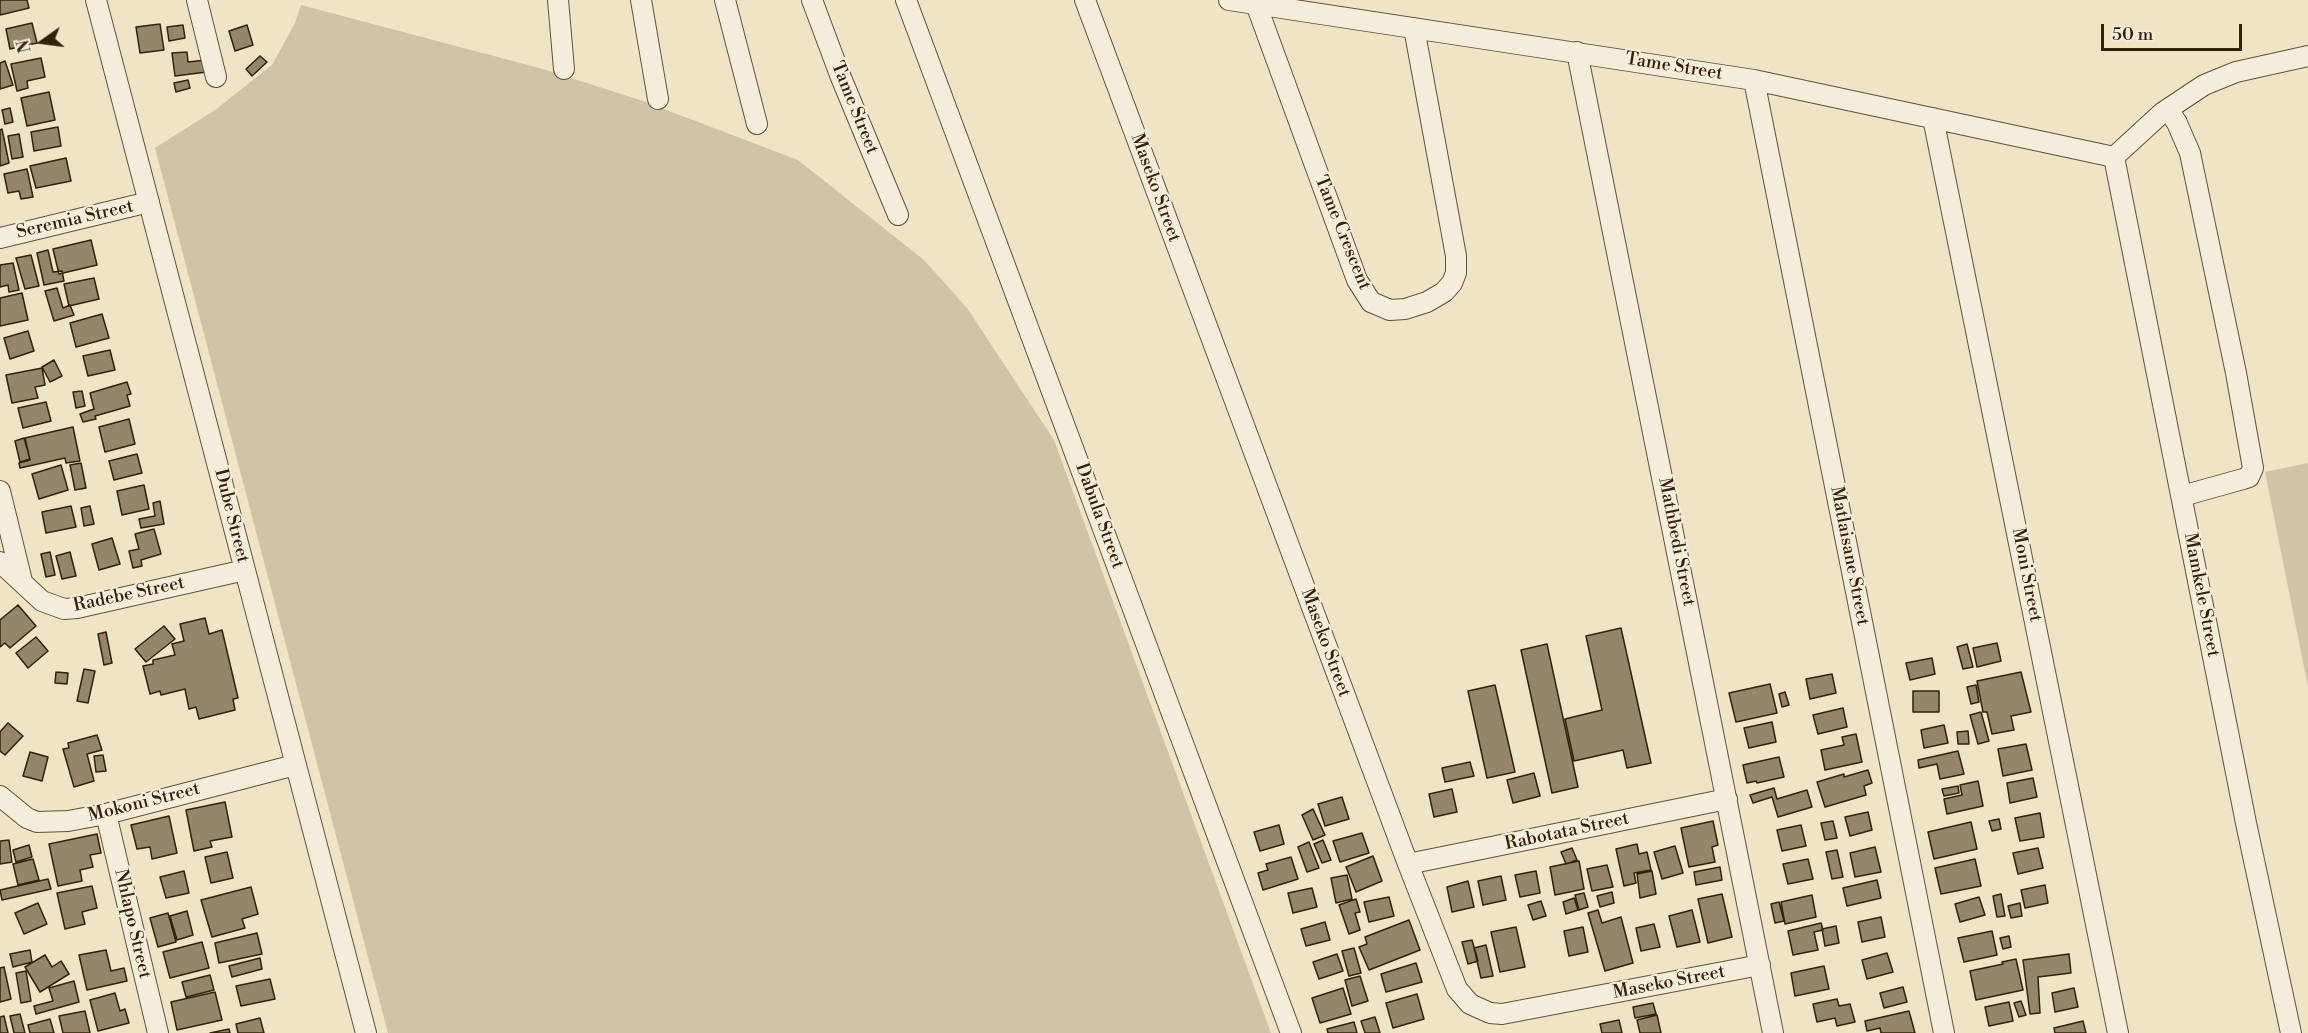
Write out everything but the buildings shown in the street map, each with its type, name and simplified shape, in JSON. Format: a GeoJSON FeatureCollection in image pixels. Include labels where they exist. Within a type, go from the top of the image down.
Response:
{"type":"FeatureCollection","features":[{"type":"Feature","properties":{"kind":"street","name":"Dube Street"},"geometry":{"type":"LineString","coordinates":[[96,0],[366,1033]]}},
{"type":"Feature","properties":{"kind":"street"},"geometry":{"type":"LineString","coordinates":[[197,0],[216,77]]}},
{"type":"Feature","properties":{"kind":"street"},"geometry":{"type":"LineString","coordinates":[[558,0],[564,69]]}},
{"type":"Feature","properties":{"kind":"street"},"geometry":{"type":"LineString","coordinates":[[641,0],[658,99]]}},
{"type":"Feature","properties":{"kind":"street"},"geometry":{"type":"LineString","coordinates":[[725,0],[757,124]]}},
{"type":"Feature","properties":{"kind":"street","name":"Tame Street"},"geometry":{"type":"LineString","coordinates":[[812,0],[840,75],[898,215]]}},
{"type":"Feature","properties":{"kind":"street","name":"Dabula Street"},"geometry":{"type":"LineString","coordinates":[[906,0],[1291,1033]]}},
{"type":"Feature","properties":{"kind":"street","name":"Maseko Street"},"geometry":{"type":"LineString","coordinates":[[1085,0],[1408,864],[1457,989],[1470,1004],[1490,1013],[1514,1013],[1760,965]]}},
{"type":"Feature","properties":{"kind":"street","name":"Tame Street"},"geometry":{"type":"LineString","coordinates":[[1229,0],[1754,80],[2114,157]]}},
{"type":"Feature","properties":{"kind":"street","name":"Tame Crescent"},"geometry":{"type":"LineString","coordinates":[[1256,4],[1357,280],[1371,302],[1390,310],[1405,309],[1427,302],[1444,292],[1456,273],[1456,256],[1414,28]]}},
{"type":"Feature","properties":{"kind":"street","name":"Mathbedi Street"},"geometry":{"type":"LineString","coordinates":[[1577,52],[1773,1033]]}},
{"type":"Feature","properties":{"kind":"street"},"geometry":{"type":"LineString","coordinates":[[2114,157],[2168,109],[2204,85],[2236,72],[2308,56]]}},
{"type":"Feature","properties":{"kind":"street","name":"Matlaisane Street"},"geometry":{"type":"LineString","coordinates":[[1754,80],[1944,1033]]}},
{"type":"Feature","properties":{"kind":"street"},"geometry":{"type":"LineString","coordinates":[[2168,109],[2190,153],[2253,462],[2252,473],[2249,477],[2182,496]]}},
{"type":"Feature","properties":{"kind":"street","name":"Moni Street"},"geometry":{"type":"LineString","coordinates":[[1934,117],[2118,1033]]}},
{"type":"Feature","properties":{"kind":"street","name":"Mamkele Street"},"geometry":{"type":"LineString","coordinates":[[2114,157],[2240,790],[2291,1033]]}},
{"type":"Feature","properties":{"kind":"street","name":"Seremia Street"},"geometry":{"type":"LineString","coordinates":[[0,238],[149,202]]}},
{"type":"Feature","properties":{"kind":"street"},"geometry":{"type":"LineString","coordinates":[[0,491],[22,581]]}},
{"type":"Feature","properties":{"kind":"street","name":"Radebe Street"},"geometry":{"type":"LineString","coordinates":[[0,562],[42,601],[64,609],[245,570]]}},
{"type":"Feature","properties":{"kind":"street","name":"Mokoni Street"},"geometry":{"type":"LineString","coordinates":[[0,796],[27,818],[37,822],[68,822],[295,765]]}},
{"type":"Feature","properties":{"kind":"street","name":"Rabotata Street"},"geometry":{"type":"LineString","coordinates":[[1408,864],[1727,799]]}},
{"type":"Feature","properties":{"kind":"street","name":"Nhlapo Street"},"geometry":{"type":"LineString","coordinates":[[106,814],[158,1033]]}},
{"type":"Feature","properties":{"kind":"shaded area"},"geometry":{"type":"Polygon","coordinates":[[[301,5],[543,69],[643,101],[798,160],[924,260],[967,308],[1054,440],[1271,1033],[388,1033],[155,148],[215,110],[272,65],[295,23],[301,5]]]}},
{"type":"Feature","properties":{"kind":"shaded area"},"geometry":{"type":"Polygon","coordinates":[[[2308,463],[2308,687],[2265,472],[2308,463]]]}}]}
